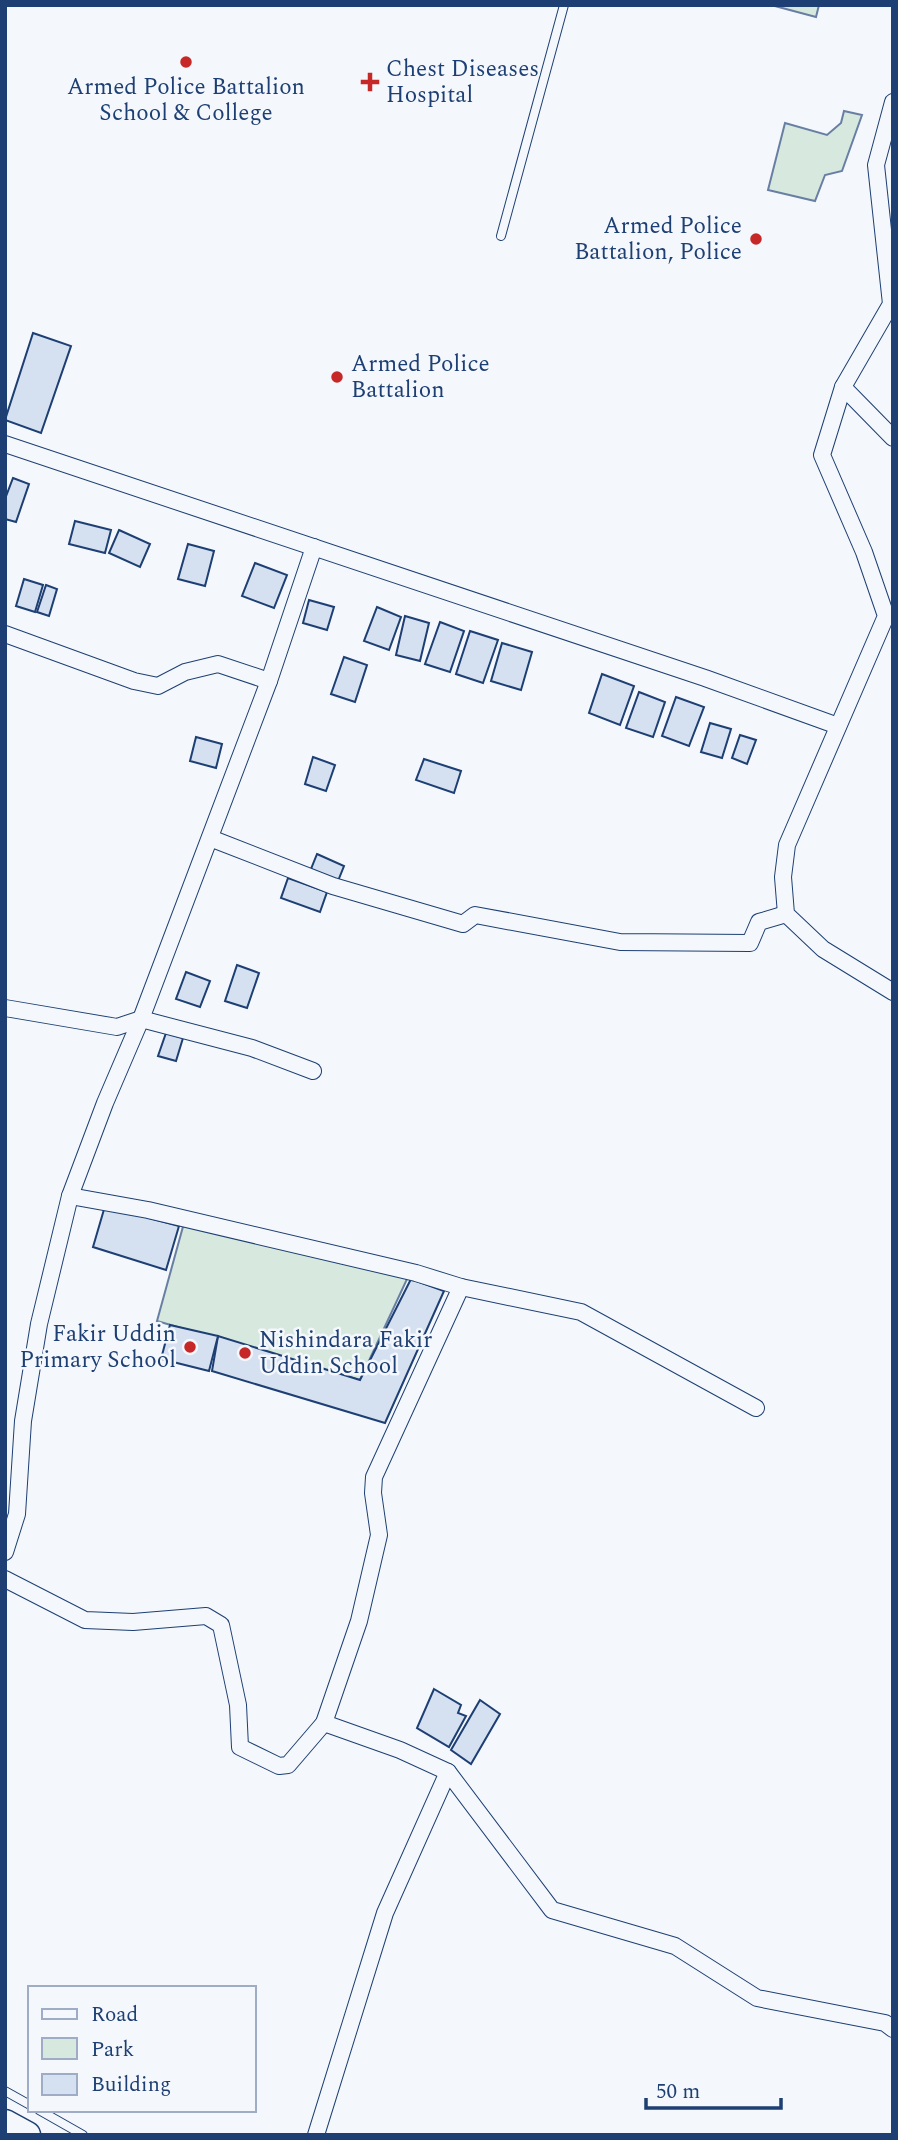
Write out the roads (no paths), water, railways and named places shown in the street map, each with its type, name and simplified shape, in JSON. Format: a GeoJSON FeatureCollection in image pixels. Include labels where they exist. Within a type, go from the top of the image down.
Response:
{"type":"FeatureCollection","features":[{"type":"Feature","properties":{"kind":"highway"},"geometry":{"type":"LineString","coordinates":[[5,2123],[27,2135]]}},
{"type":"Feature","properties":{"kind":"street"},"geometry":{"type":"LineString","coordinates":[[893,102],[876,165],[891,304],[843,387],[822,454],[864,552],[886,616],[787,845],[783,877],[786,914],[823,948],[893,992]]}},
{"type":"Feature","properties":{"kind":"street"},"geometry":{"type":"LineString","coordinates":[[843,387],[893,438]]}},
{"type":"Feature","properties":{"kind":"street"},"geometry":{"type":"LineString","coordinates":[[5,444],[705,678],[838,726]]}},
{"type":"Feature","properties":{"kind":"street"},"geometry":{"type":"LineString","coordinates":[[5,1552],[17,1514],[23,1420],[38,1324],[71,1196],[269,681],[314,547]]}},
{"type":"Feature","properties":{"kind":"street"},"geometry":{"type":"LineString","coordinates":[[5,634],[134,681],[158,686],[186,672],[218,664],[269,681]]}},
{"type":"Feature","properties":{"kind":"street"},"geometry":{"type":"LineString","coordinates":[[210,838],[333,886],[463,924],[475,915],[620,942],[750,943],[759,922],[786,914]]}},
{"type":"Feature","properties":{"kind":"street"},"geometry":{"type":"LineString","coordinates":[[5,1008],[117,1027],[141,1019],[251,1048],[313,1071]]}},
{"type":"Feature","properties":{"kind":"street"},"geometry":{"type":"LineString","coordinates":[[71,1196],[148,1210],[416,1273],[461,1287],[581,1312],[756,1408]]}},
{"type":"Feature","properties":{"kind":"street"},"geometry":{"type":"LineString","coordinates":[[5,1579],[85,1619],[133,1622],[206,1616],[221,1625],[239,1705],[240,1747],[279,1766],[288,1765],[324,1723],[359,1621],[379,1535],[373,1493],[374,1477],[461,1287]]}},
{"type":"Feature","properties":{"kind":"street"},"geometry":{"type":"LineString","coordinates":[[324,1723],[400,1750],[448,1772],[552,1910],[675,1946],[757,1998],[885,2023],[893,2029]]}},
{"type":"Feature","properties":{"kind":"street"},"geometry":{"type":"LineString","coordinates":[[316,2135],[384,1913],[448,1772]]}},
{"type":"Feature","properties":{"kind":"lane"},"geometry":{"type":"LineString","coordinates":[[501,236],[564,5]]}},
{"type":"Feature","properties":{"kind":"lane"},"geometry":{"type":"LineString","coordinates":[[5,2091],[28,2104]]}},
{"type":"Feature","properties":{"kind":"lane"},"geometry":{"type":"LineString","coordinates":[[43,2112],[83,2135]]}},
{"type":"Feature","properties":{"kind":"place","name":"Armed Police Battalion School & College"},"geometry":{"type":"Point","coordinates":[186,62]}},
{"type":"Feature","properties":{"kind":"place","name":"Chest Diseases Hospital"},"geometry":{"type":"Point","coordinates":[370,82]}},
{"type":"Feature","properties":{"kind":"place","name":"Armed Police Battalion, Police"},"geometry":{"type":"Point","coordinates":[756,239]}},
{"type":"Feature","properties":{"kind":"place","name":"Armed Police Battalion"},"geometry":{"type":"Point","coordinates":[337,377]}},
{"type":"Feature","properties":{"kind":"place","name":"Fakir Uddin Primary School"},"geometry":{"type":"Point","coordinates":[190,1347]}},
{"type":"Feature","properties":{"kind":"place","name":"Nishindara Fakir Uddin School"},"geometry":{"type":"Point","coordinates":[245,1353]}}]}
